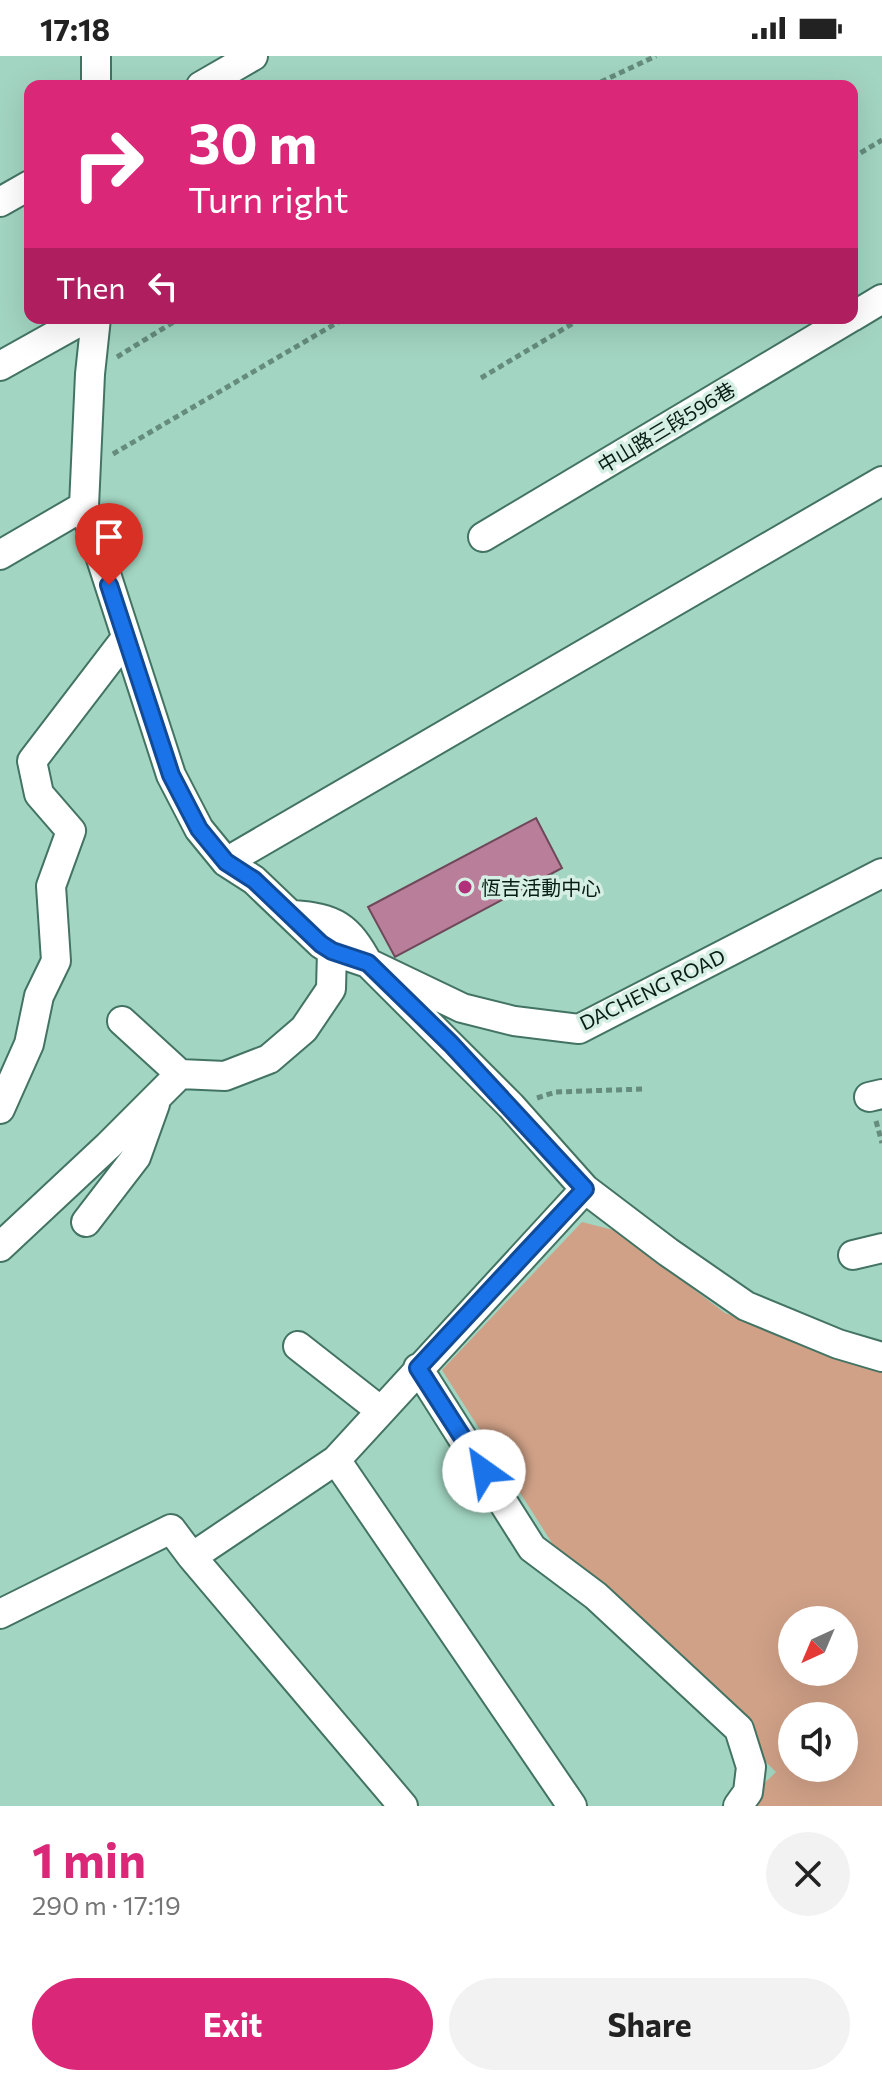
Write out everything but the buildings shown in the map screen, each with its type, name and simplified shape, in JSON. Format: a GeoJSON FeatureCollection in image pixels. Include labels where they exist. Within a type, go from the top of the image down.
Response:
{"type":"FeatureCollection","features":[{"type":"Feature","properties":{"kind":"street"},"geometry":{"type":"LineString","coordinates":[[96,56],[96,80]]}},
{"type":"Feature","properties":{"kind":"street"},"geometry":{"type":"LineString","coordinates":[[211,80],[253,56]]}},
{"type":"Feature","properties":{"kind":"street"},"geometry":{"type":"LineString","coordinates":[[0,202],[24,188]]}},
{"type":"Feature","properties":{"kind":"street","name":"中山路三段596巷"},"geometry":{"type":"LineString","coordinates":[[858,313],[882,299]]}},
{"type":"Feature","properties":{"kind":"street"},"geometry":{"type":"LineString","coordinates":[[0,366],[75,324]]}},
{"type":"Feature","properties":{"kind":"street","name":"DACHENG ROAD"},"geometry":{"type":"LineString","coordinates":[[95,324],[84,506],[171,775],[199,829],[226,862],[254,880],[321,944],[462,1008],[514,1021],[579,1029],[882,873]]}},
{"type":"Feature","properties":{"kind":"street","name":"中山路三段596巷"},"geometry":{"type":"LineString","coordinates":[[483,537],[839,324]]}},
{"type":"Feature","properties":{"kind":"street"},"geometry":{"type":"LineString","coordinates":[[226,862],[882,481]]}},
{"type":"Feature","properties":{"kind":"street"},"geometry":{"type":"LineString","coordinates":[[0,555],[84,506]]}},
{"type":"Feature","properties":{"kind":"street"},"geometry":{"type":"LineString","coordinates":[[0,1109],[29,1044],[39,996],[56,961],[51,886],[71,831],[39,794],[32,761],[126,638]]}},
{"type":"Feature","properties":{"kind":"street","name":"DACHENG ROAD"},"geometry":{"type":"LineString","coordinates":[[293,915],[323,917],[354,938],[368,963]]}},
{"type":"Feature","properties":{"kind":"street"},"geometry":{"type":"LineString","coordinates":[[122,1021],[180,1074],[225,1076],[269,1059],[304,1029],[331,989],[332,951]]}},
{"type":"Feature","properties":{"kind":"street"},"geometry":{"type":"LineString","coordinates":[[368,963],[511,1106],[585,1189],[746,1306],[838,1344],[882,1357]]}},
{"type":"Feature","properties":{"kind":"street"},"geometry":{"type":"LineString","coordinates":[[0,1247],[180,1074]]}},
{"type":"Feature","properties":{"kind":"street"},"geometry":{"type":"LineString","coordinates":[[86,1222],[136,1157],[157,1096]]}},
{"type":"Feature","properties":{"kind":"street"},"geometry":{"type":"LineString","coordinates":[[192,1557],[336,1460],[585,1189]]}},
{"type":"Feature","properties":{"kind":"street"},"geometry":{"type":"LineString","coordinates":[[853,1255],[882,1248]]}},
{"type":"Feature","properties":{"kind":"street"},"geometry":{"type":"LineString","coordinates":[[298,1346],[381,1411]]}},
{"type":"Feature","properties":{"kind":"street"},"geometry":{"type":"LineString","coordinates":[[418,1368],[532,1548],[596,1596],[739,1729],[751,1767],[748,1792],[738,1806]]}},
{"type":"Feature","properties":{"kind":"street"},"geometry":{"type":"LineString","coordinates":[[336,1460],[572,1806]]}},
{"type":"Feature","properties":{"kind":"street"},"geometry":{"type":"LineString","coordinates":[[0,1614],[171,1529],[403,1806]]}},
{"type":"Feature","properties":{"kind":"path"},"geometry":{"type":"LineString","coordinates":[[605,80],[656,56]]}},
{"type":"Feature","properties":{"kind":"path"},"geometry":{"type":"LineString","coordinates":[[858,154],[882,140]]}},
{"type":"Feature","properties":{"kind":"path"},"geometry":{"type":"LineString","coordinates":[[90,374],[170,324]]}},
{"type":"Feature","properties":{"kind":"path"},"geometry":{"type":"LineString","coordinates":[[85,470],[335,324]]}},
{"type":"Feature","properties":{"kind":"path"},"geometry":{"type":"LineString","coordinates":[[481,378],[572,324]]}},
{"type":"Feature","properties":{"kind":"path"},"geometry":{"type":"LineString","coordinates":[[511,1106],[556,1092],[643,1089]]}},
{"type":"Feature","properties":{"kind":"shaded area"},"geometry":{"type":"Polygon","coordinates":[[[582,1222],[617,1231],[725,1313],[882,1371],[882,1806],[741,1806],[776,1772],[566,1565],[442,1370],[582,1222]]]}},
{"type":"Feature","properties":{"kind":"place","name":"恆吉活動中心"},"geometry":{"type":"Point","coordinates":[465,887]}},
{"type":"Feature","properties":{"kind":"route"},"geometry":{"type":"LineString","coordinates":[[109,585],[171,775],[199,829],[226,862],[254,880],[321,944],[368,963],[511,1106],[585,1189],[418,1368],[484,1471]]}}]}
